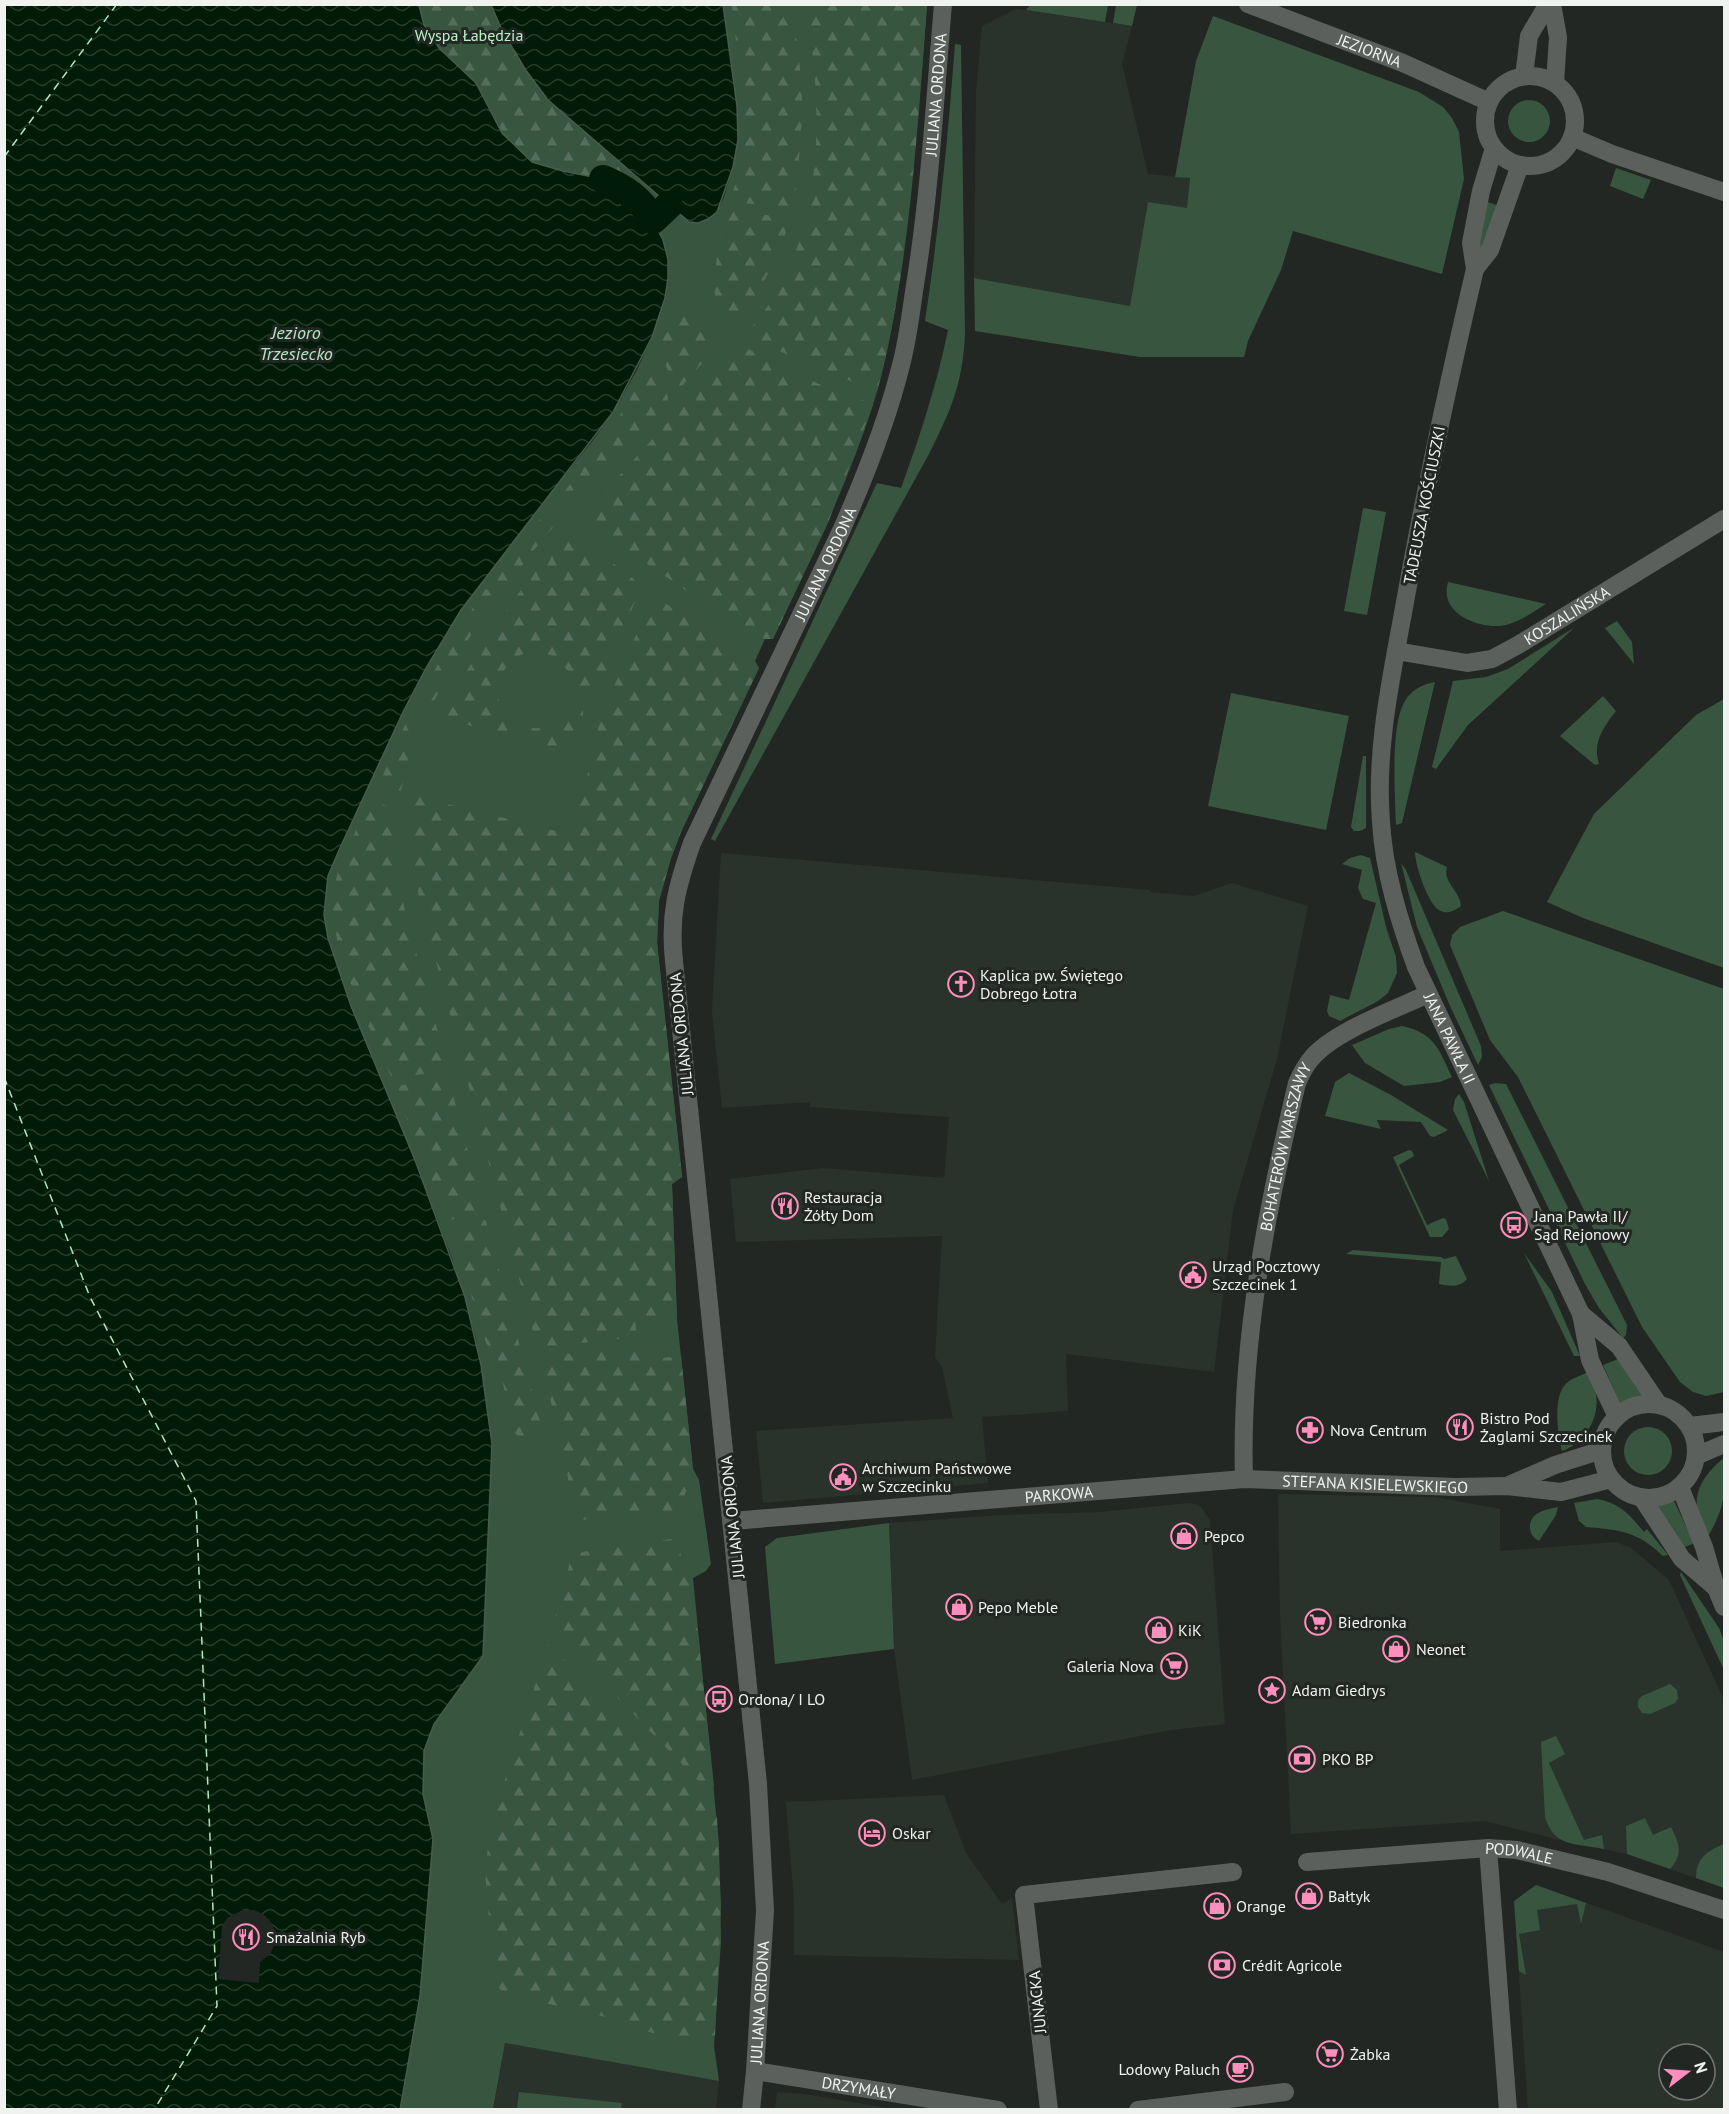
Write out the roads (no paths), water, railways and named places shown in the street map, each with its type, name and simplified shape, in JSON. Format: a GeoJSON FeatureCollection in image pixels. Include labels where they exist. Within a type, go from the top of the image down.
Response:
{"type":"FeatureCollection","features":[{"type":"Feature","properties":{"kind":"street","name":"JULIANA ORDONA"},"geometry":{"type":"LineString","coordinates":[[751,2109],[765,1911],[758,1784],[674,961],[672,918],[679,882],[692,843],[845,522],[861,486],[890,404],[906,345],[927,199],[943,4]]}},
{"type":"Feature","properties":{"kind":"street","name":"JEZIORNA"},"geometry":{"type":"LineString","coordinates":[[1248,4],[1403,63],[1489,102]]}},
{"type":"Feature","properties":{"kind":"street"},"geometry":{"type":"LineString","coordinates":[[1524,76],[1529,36],[1550,4]]}},
{"type":"Feature","properties":{"kind":"street"},"geometry":{"type":"LineString","coordinates":[[1550,4],[1558,37],[1555,83]]}},
{"type":"Feature","properties":{"kind":"street"},"geometry":{"type":"LineString","coordinates":[[1524,76],[1540,77],[1555,83],[1566,94],[1573,107],[1575,122],[1572,137],[1563,151],[1551,161],[1536,166],[1520,165],[1505,159],[1494,148],[1486,134],[1485,118],[1489,102],[1497,89],[1509,81],[1524,76]]}},
{"type":"Feature","properties":{"kind":"street"},"geometry":{"type":"LineString","coordinates":[[1572,137],[1612,154],[1725,192]]}},
{"type":"Feature","properties":{"kind":"street","name":"TADEUSZA KOŚCIUSZKI"},"geometry":{"type":"LineString","coordinates":[[1381,744],[1427,483],[1475,269],[1471,243],[1481,191],[1494,148]]}},
{"type":"Feature","properties":{"kind":"street","name":"TADEUSZA KOŚCIUSZKI"},"geometry":{"type":"LineString","coordinates":[[1475,269],[1490,250],[1520,165]]}},
{"type":"Feature","properties":{"kind":"street","name":"KOSZALIŃSKA"},"geometry":{"type":"LineString","coordinates":[[1396,651],[1467,663],[1492,659],[1725,519]]}},
{"type":"Feature","properties":{"kind":"street","name":"JANA PAWŁA II"},"geometry":{"type":"LineString","coordinates":[[1381,744],[1380,822],[1389,875],[1406,939],[1428,994],[1581,1314],[1590,1360],[1617,1417]]}},
{"type":"Feature","properties":{"kind":"street","name":"BOHATERÓW WARSZAWY"},"geometry":{"type":"LineString","coordinates":[[1244,1479],[1243,1427],[1254,1298],[1266,1219],[1297,1083],[1311,1058],[1329,1043],[1351,1030],[1428,994]]}},
{"type":"Feature","properties":{"kind":"street","name":"JANA PAWŁA II"},"geometry":{"type":"LineString","coordinates":[[1581,1314],[1619,1346],[1659,1405]]}},
{"type":"Feature","properties":{"kind":"street"},"geometry":{"type":"LineString","coordinates":[[1644,1404],[1659,1405],[1676,1413],[1690,1426],[1695,1440],[1694,1467],[1680,1487],[1662,1496],[1642,1497],[1630,1494],[1619,1488],[1611,1479],[1602,1450],[1604,1438],[1609,1426],[1630,1408],[1644,1404]]}},
{"type":"Feature","properties":{"kind":"street"},"geometry":{"type":"LineString","coordinates":[[1690,1426],[1725,1422]]}},
{"type":"Feature","properties":{"kind":"street"},"geometry":{"type":"LineString","coordinates":[[1696,1456],[1725,1444]]}},
{"type":"Feature","properties":{"kind":"street","name":"STEFANA KISIELEWSKIEGO"},"geometry":{"type":"LineString","coordinates":[[1507,1486],[1555,1465],[1602,1450]]}},
{"type":"Feature","properties":{"kind":"street","name":"PARKOWA"},"geometry":{"type":"LineString","coordinates":[[732,1521],[1244,1479]]}},
{"type":"Feature","properties":{"kind":"street","name":"STEFANA KISIELEWSKIEGO"},"geometry":{"type":"LineString","coordinates":[[1244,1479],[1456,1487],[1507,1486],[1561,1492],[1611,1479]]}},
{"type":"Feature","properties":{"kind":"street"},"geometry":{"type":"LineString","coordinates":[[1680,1487],[1725,1607]]}},
{"type":"Feature","properties":{"kind":"street"},"geometry":{"type":"LineString","coordinates":[[1642,1497],[1682,1559],[1716,1588]]}},
{"type":"Feature","properties":{"kind":"street"},"geometry":{"type":"LineString","coordinates":[[1488,1848],[1508,2109]]}},
{"type":"Feature","properties":{"kind":"street","name":"PODWALE"},"geometry":{"type":"LineString","coordinates":[[1307,1862],[1488,1848],[1517,1850],[1608,1872],[1725,1910]]}},
{"type":"Feature","properties":{"kind":"street","name":"JUNACKA"},"geometry":{"type":"LineString","coordinates":[[1049,2109],[1024,1895],[1233,1872]]}},
{"type":"Feature","properties":{"kind":"street","name":"DRZYMAŁY"},"geometry":{"type":"LineString","coordinates":[[755,2071],[998,2109]]}},
{"type":"Feature","properties":{"kind":"street"},"geometry":{"type":"LineString","coordinates":[[1138,2109],[1285,2092]]}},
{"type":"Feature","properties":{"kind":"water","name":"Jezioro Trzesiecko"},"geometry":{"type":"Polygon","coordinates":[[[5,5],[419,5],[424,25],[439,48],[476,83],[502,133],[532,162],[603,179],[624,188],[645,206],[663,240],[668,259],[665,298],[652,337],[613,412],[461,610],[403,712],[328,876],[324,915],[328,938],[351,1006],[415,1160],[465,1297],[481,1365],[492,1444],[483,1656],[434,1724],[424,1751],[423,1794],[433,1839],[420,1996],[400,2110],[5,2110],[5,5]]]}},
{"type":"Feature","properties":{"kind":"water"},"geometry":{"type":"Polygon","coordinates":[[[491,5],[723,5],[737,106],[738,140],[733,167],[717,212],[698,223],[689,222],[548,100],[525,69],[502,30],[491,5]]]}},
{"type":"Feature","properties":{"kind":"waterway"},"geometry":{"type":"LineString","coordinates":[[603,179],[632,195],[653,220],[669,205]]}},
{"type":"Feature","properties":{"kind":"place","name":"Kaplica pw. Świętego Dobrego Łotra"},"geometry":{"type":"Point","coordinates":[961,984]}},
{"type":"Feature","properties":{"kind":"place","name":"Restauracja Żółty Dom"},"geometry":{"type":"Point","coordinates":[785,1206]}},
{"type":"Feature","properties":{"kind":"place","name":"Jana Pawła II/ Sąd Rejonowy"},"geometry":{"type":"Point","coordinates":[1514,1225]}},
{"type":"Feature","properties":{"kind":"place","name":"Urząd Pocztowy Szczecinek 1"},"geometry":{"type":"Point","coordinates":[1193,1275]}},
{"type":"Feature","properties":{"kind":"place","name":"Bistro Pod Żaglami Szczecinek"},"geometry":{"type":"Point","coordinates":[1460,1427]}},
{"type":"Feature","properties":{"kind":"place","name":"Nova Centrum"},"geometry":{"type":"Point","coordinates":[1310,1430]}},
{"type":"Feature","properties":{"kind":"place","name":"Archiwum Państwowe w Szczecinku"},"geometry":{"type":"Point","coordinates":[843,1477]}},
{"type":"Feature","properties":{"kind":"place","name":"Pepco"},"geometry":{"type":"Point","coordinates":[1184,1536]}},
{"type":"Feature","properties":{"kind":"place","name":"Pepo Meble"},"geometry":{"type":"Point","coordinates":[959,1607]}},
{"type":"Feature","properties":{"kind":"place","name":"Biedronka"},"geometry":{"type":"Point","coordinates":[1318,1622]}},
{"type":"Feature","properties":{"kind":"place","name":"KiK"},"geometry":{"type":"Point","coordinates":[1159,1630]}},
{"type":"Feature","properties":{"kind":"place","name":"Neonet"},"geometry":{"type":"Point","coordinates":[1396,1649]}},
{"type":"Feature","properties":{"kind":"place","name":"Galeria Nova"},"geometry":{"type":"Point","coordinates":[1174,1666]}},
{"type":"Feature","properties":{"kind":"place","name":"Adam Giedrys"},"geometry":{"type":"Point","coordinates":[1272,1690]}},
{"type":"Feature","properties":{"kind":"place","name":"Ordona/ I LO"},"geometry":{"type":"Point","coordinates":[719,1699]}},
{"type":"Feature","properties":{"kind":"place","name":"PKO BP"},"geometry":{"type":"Point","coordinates":[1302,1759]}},
{"type":"Feature","properties":{"kind":"place","name":"Oskar"},"geometry":{"type":"Point","coordinates":[872,1833]}},
{"type":"Feature","properties":{"kind":"place","name":"Bałtyk"},"geometry":{"type":"Point","coordinates":[1309,1896]}},
{"type":"Feature","properties":{"kind":"place","name":"Orange"},"geometry":{"type":"Point","coordinates":[1217,1906]}},
{"type":"Feature","properties":{"kind":"place","name":"Smażalnia Ryb"},"geometry":{"type":"Point","coordinates":[246,1937]}},
{"type":"Feature","properties":{"kind":"place","name":"Crédit Agricole"},"geometry":{"type":"Point","coordinates":[1222,1965]}},
{"type":"Feature","properties":{"kind":"place","name":"Żabka"},"geometry":{"type":"Point","coordinates":[1330,2054]}},
{"type":"Feature","properties":{"kind":"place","name":"Lodowy Paluch"},"geometry":{"type":"Point","coordinates":[1240,2069]}},
{"type":"Feature","properties":{"kind":"park label","name":"Wyspa Łabędzia"},"geometry":{"type":"Point","coordinates":[469,35]}}]}
